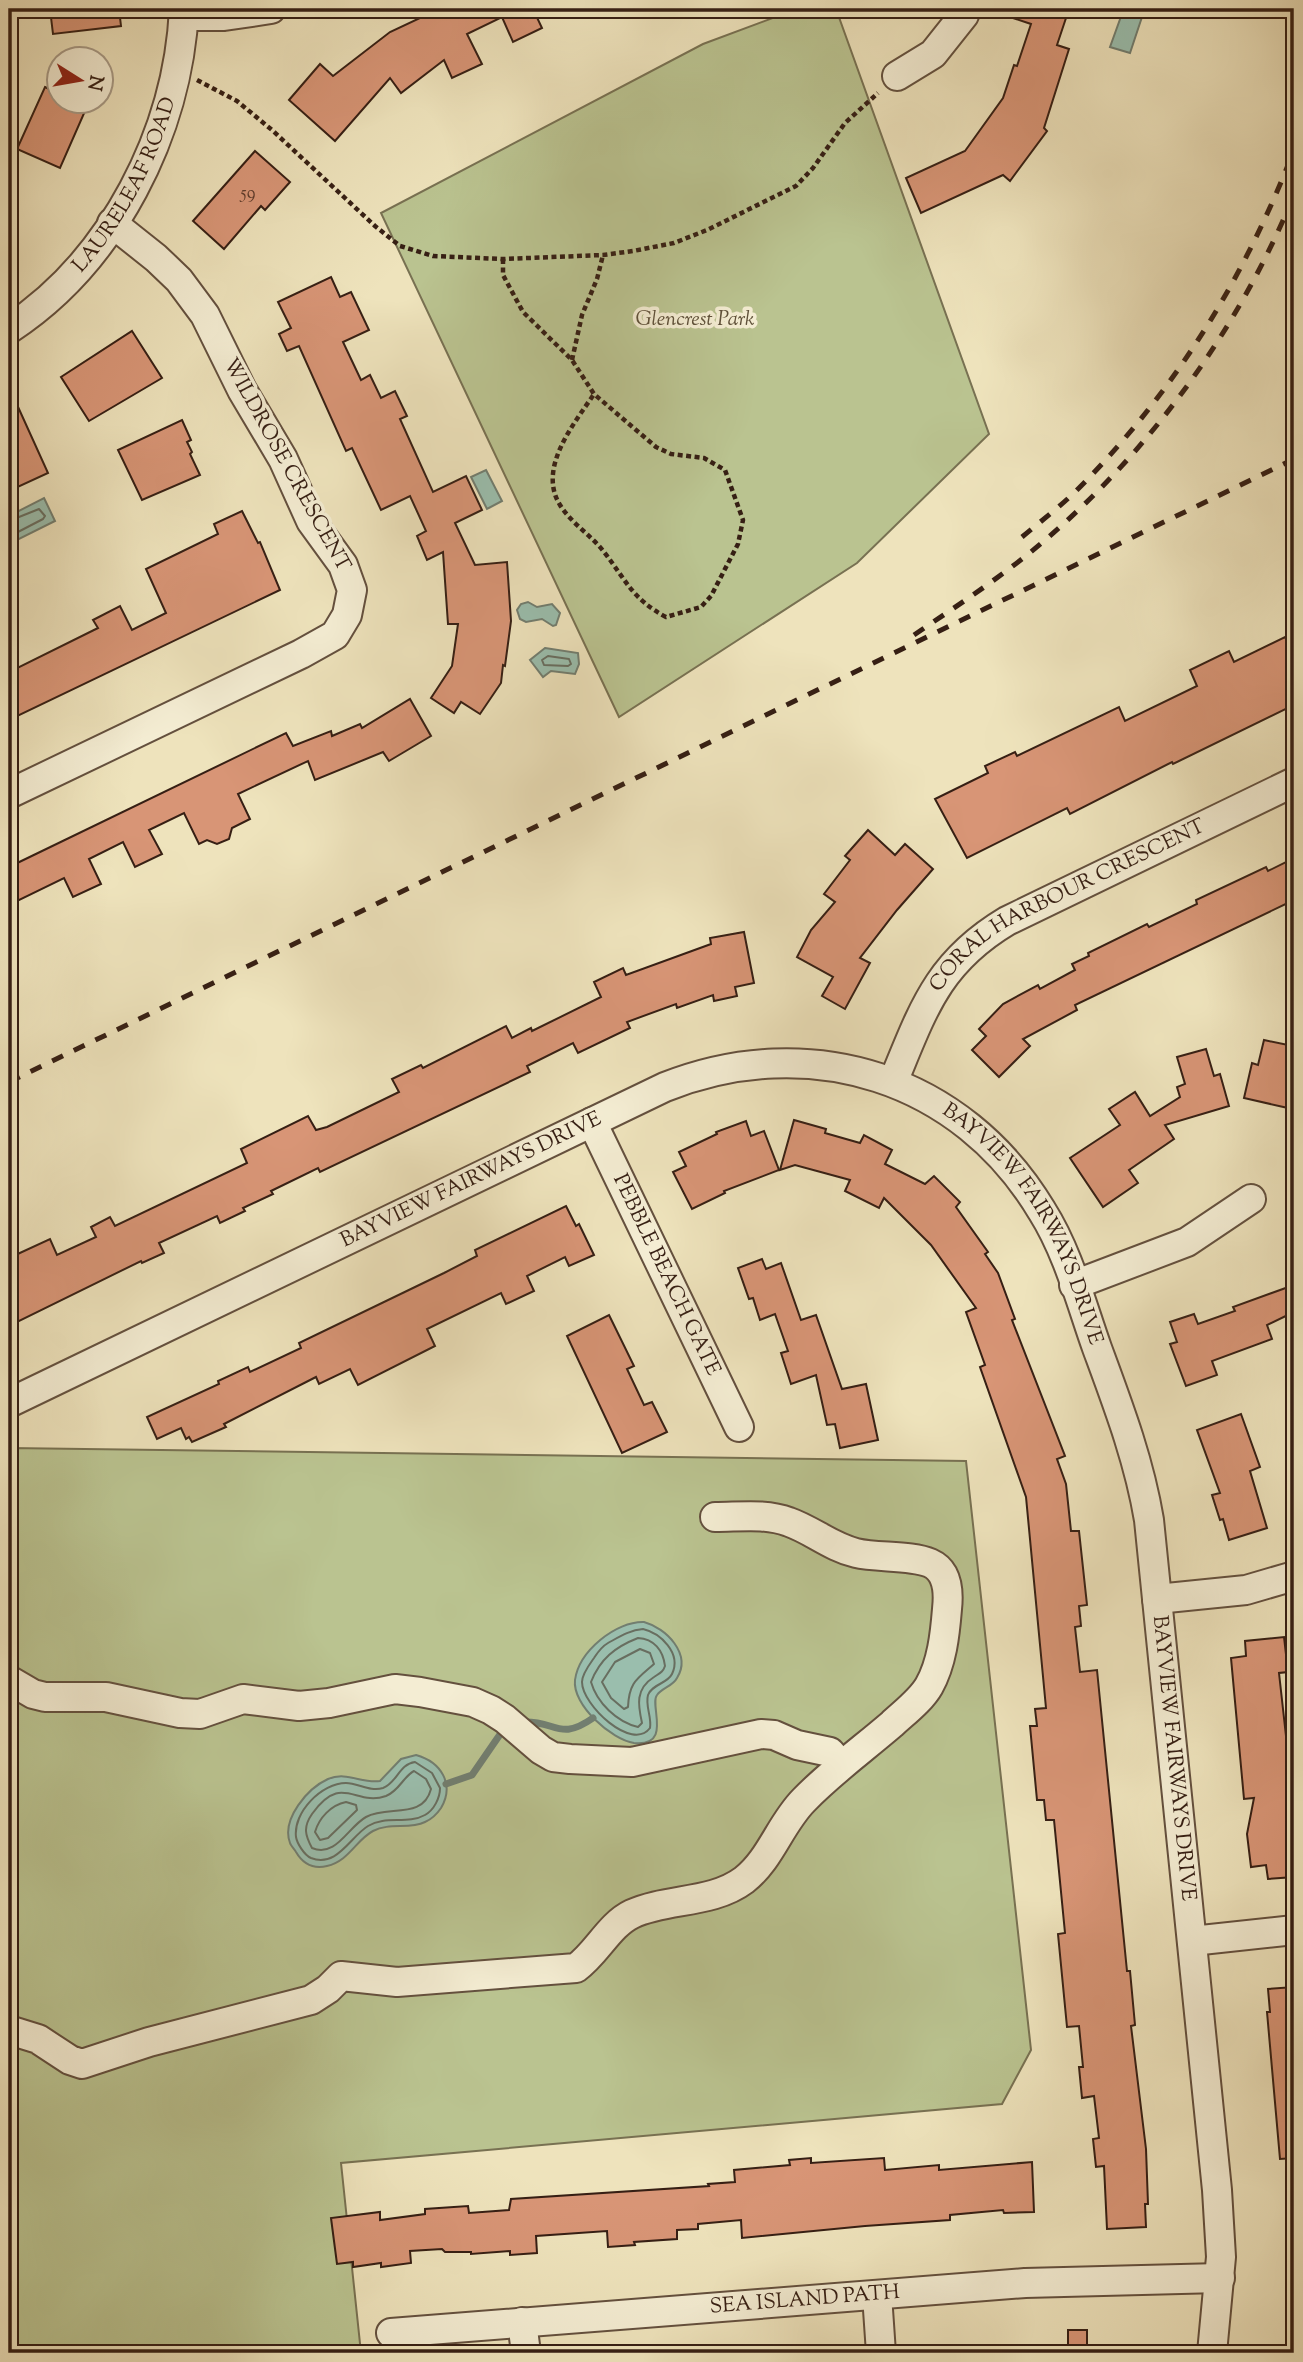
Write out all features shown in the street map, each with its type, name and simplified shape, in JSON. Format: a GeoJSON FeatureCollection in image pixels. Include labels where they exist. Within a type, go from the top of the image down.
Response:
{"type":"FeatureCollection","features":[{"type":"Feature","properties":{"kind":"street"},"geometry":{"type":"LineString","coordinates":[[184,12],[224,16],[271,9]]}},
{"type":"Feature","properties":{"kind":"street"},"geometry":{"type":"LineString","coordinates":[[897,76],[933,54],[966,9]]}},
{"type":"Feature","properties":{"kind":"street","name":"LAURELEAF ROAD"},"geometry":{"type":"LineString","coordinates":[[9,329],[56,291],[83,262],[112,223],[145,166],[177,70],[184,12]]}},
{"type":"Feature","properties":{"kind":"street","name":"WILDROSE CRESCENT"},"geometry":{"type":"LineString","coordinates":[[9,794],[301,654],[335,635],[347,615],[352,590],[343,565],[311,521],[283,459],[242,390],[205,315],[164,265],[112,223]]}},
{"type":"Feature","properties":{"kind":"street","name":"CORAL HARBOUR CRESCENT"},"geometry":{"type":"LineString","coordinates":[[893,1082],[928,999],[948,969],[978,940],[1007,921],[1294,782]]}},
{"type":"Feature","properties":{"kind":"street","name":"BAYVIEW FAIRWAYS DRIVE"},"geometry":{"type":"LineString","coordinates":[[9,1403],[690,1077],[739,1065],[806,1063],[864,1072],[893,1082],[927,1098],[961,1119],[993,1147],[1021,1178],[1043,1212],[1061,1248],[1133,1447],[1143,1485],[1157,1599],[1221,2235],[1220,2278],[1212,2353]]}},
{"type":"Feature","properties":{"kind":"street","name":"PEBBLE BEACH GATE"},"geometry":{"type":"LineString","coordinates":[[592,1122],[739,1427]]}},
{"type":"Feature","properties":{"kind":"street"},"geometry":{"type":"LineString","coordinates":[[1074,1285],[1187,1242],[1251,1199]]}},
{"type":"Feature","properties":{"kind":"street"},"geometry":{"type":"LineString","coordinates":[[9,2030],[38,2039],[70,2060],[82,2063],[139,2045],[311,2000],[341,1976],[397,1982],[576,1968],[589,1958],[618,1922],[634,1913],[722,1892],[742,1882],[771,1850],[785,1823],[802,1801],[897,1719],[928,1687],[941,1655],[947,1615],[947,1582],[931,1563],[852,1552],[827,1543],[791,1522],[758,1516],[715,1517]]}},
{"type":"Feature","properties":{"kind":"street"},"geometry":{"type":"LineString","coordinates":[[1157,1599],[1246,1590],[1294,1576]]}},
{"type":"Feature","properties":{"kind":"street"},"geometry":{"type":"LineString","coordinates":[[9,1679],[33,1695],[106,1698],[180,1713],[200,1714],[243,1699],[299,1706],[329,1703],[396,1689],[473,1702],[491,1710],[541,1751],[553,1757],[632,1762],[761,1734],[774,1735],[797,1745],[830,1752],[841,1765]]}},
{"type":"Feature","properties":{"kind":"street"},"geometry":{"type":"LineString","coordinates":[[1192,1941],[1294,1930]]}},
{"type":"Feature","properties":{"kind":"street","name":"SEA ISLAND PATH"},"geometry":{"type":"LineString","coordinates":[[391,2333],[1025,2283],[1220,2278]]}},
{"type":"Feature","properties":{"kind":"street"},"geometry":{"type":"LineString","coordinates":[[877,2295],[881,2353]]}},
{"type":"Feature","properties":{"kind":"street"},"geometry":{"type":"LineString","coordinates":[[522,2322],[526,2353]]}},
{"type":"Feature","properties":{"kind":"path"},"geometry":{"type":"LineString","coordinates":[[177,70],[237,101],[374,226],[400,246],[433,256],[503,260],[603,255],[674,243],[707,230],[796,186],[813,168],[845,124],[897,76]]}},
{"type":"Feature","properties":{"kind":"path"},"geometry":{"type":"LineString","coordinates":[[572,360],[582,315],[597,279],[603,255]]}},
{"type":"Feature","properties":{"kind":"path"},"geometry":{"type":"LineString","coordinates":[[503,260],[503,275],[523,312],[572,360],[594,394],[656,447],[671,454],[704,458],[725,470],[743,520],[738,544],[711,596],[701,607],[666,617],[649,608],[631,591],[597,543],[560,504],[551,484],[557,458],[571,428],[594,394]]}},
{"type":"Feature","properties":{"kind":"green space","name":"Glencrest Park"},"geometry":{"type":"Polygon","coordinates":[[[797,9],[836,9],[989,434],[857,563],[619,717],[381,213],[703,44],[797,9]]]}},
{"type":"Feature","properties":{"kind":"green space"},"geometry":{"type":"Polygon","coordinates":[[[9,1448],[966,1461],[1031,2050],[1002,2104],[341,2163],[361,2353],[9,2353],[9,1448]]]}},
{"type":"Feature","properties":{"kind":"water"},"geometry":{"type":"Polygon","coordinates":[[[1123,11],[1142,17],[1130,53],[1110,47],[1123,11]]]}},
{"type":"Feature","properties":{"kind":"water"},"geometry":{"type":"Polygon","coordinates":[[[486,470],[502,501],[487,509],[471,477],[486,470]]]}},
{"type":"Feature","properties":{"kind":"water"},"geometry":{"type":"Polygon","coordinates":[[[44,498],[55,521],[13,542],[9,534],[9,516],[44,498]]]}},
{"type":"Feature","properties":{"kind":"water"},"geometry":{"type":"Polygon","coordinates":[[[528,602],[537,607],[552,604],[560,613],[556,625],[553,626],[542,619],[526,622],[520,619],[517,610],[521,604],[528,602]]]}},
{"type":"Feature","properties":{"kind":"water"},"geometry":{"type":"Polygon","coordinates":[[[545,648],[578,653],[579,664],[575,674],[551,671],[543,677],[530,660],[545,648]]]}},
{"type":"Feature","properties":{"kind":"water"},"geometry":{"type":"Polygon","coordinates":[[[644,1622],[661,1630],[674,1643],[679,1651],[681,1669],[675,1681],[657,1695],[655,1700],[657,1724],[653,1739],[634,1743],[615,1735],[595,1720],[580,1700],[575,1680],[584,1659],[600,1640],[622,1627],[644,1622]]]}},
{"type":"Feature","properties":{"kind":"water"},"geometry":{"type":"Polygon","coordinates":[[[416,1755],[425,1758],[439,1769],[446,1783],[445,1799],[434,1816],[413,1826],[379,1828],[341,1860],[327,1866],[313,1866],[299,1856],[290,1843],[289,1824],[298,1805],[312,1789],[328,1779],[342,1776],[380,1781],[401,1759],[416,1755]]]}},
{"type":"Feature","properties":{"kind":"building"},"geometry":{"type":"Polygon","coordinates":[[[50,9],[119,9],[121,26],[53,34],[50,9]]]}},
{"type":"Feature","properties":{"kind":"building"},"geometry":{"type":"Polygon","coordinates":[[[439,9],[533,9],[542,28],[513,42],[502,17],[467,34],[482,64],[452,78],[444,60],[401,93],[390,78],[335,141],[289,100],[320,64],[333,76],[390,32],[439,9]]]}},
{"type":"Feature","properties":{"kind":"building"},"geometry":{"type":"Polygon","coordinates":[[[996,9],[1069,9],[1057,45],[1069,49],[1044,128],[1047,131],[1010,181],[1003,175],[921,213],[906,178],[965,151],[1003,98],[1014,65],[1017,66],[1031,24],[995,12],[996,9]]]}},
{"type":"Feature","properties":{"kind":"building"},"geometry":{"type":"Polygon","coordinates":[[[45,87],[46,116],[83,116],[60,168],[17,149],[45,87]]]}},
{"type":"Feature","properties":{"kind":"building"},"geometry":{"type":"Polygon","coordinates":[[[255,151],[290,182],[265,210],[261,206],[224,249],[193,221],[255,151]]]}},
{"type":"Feature","properties":{"kind":"building"},"geometry":{"type":"Polygon","coordinates":[[[331,277],[340,297],[351,292],[369,330],[343,342],[361,380],[370,375],[381,398],[395,391],[407,416],[400,419],[433,492],[466,476],[482,510],[455,523],[475,565],[507,562],[511,621],[505,666],[503,665],[501,683],[480,714],[461,702],[454,713],[431,698],[452,666],[458,624],[448,624],[443,552],[427,560],[417,536],[426,531],[410,496],[381,510],[352,448],[346,451],[299,346],[287,351],[279,334],[291,328],[278,302],[331,277]]]}},
{"type":"Feature","properties":{"kind":"building"},"geometry":{"type":"Polygon","coordinates":[[[132,331],[162,378],[89,421],[61,377],[132,331]]]}},
{"type":"Feature","properties":{"kind":"building"},"geometry":{"type":"Polygon","coordinates":[[[9,387],[48,473],[9,491],[9,387]]]}},
{"type":"Feature","properties":{"kind":"building"},"geometry":{"type":"Polygon","coordinates":[[[182,420],[191,440],[187,442],[192,452],[190,454],[200,475],[142,500],[118,450],[182,420]]]}},
{"type":"Feature","properties":{"kind":"building"},"geometry":{"type":"Polygon","coordinates":[[[242,511],[258,543],[260,542],[280,590],[9,720],[9,672],[98,628],[93,620],[120,606],[132,630],[166,613],[146,569],[218,534],[214,524],[242,511]]]}},
{"type":"Feature","properties":{"kind":"building"},"geometry":{"type":"Polygon","coordinates":[[[1285,637],[1294,656],[1294,705],[1173,764],[1172,762],[1070,814],[1067,808],[967,858],[935,799],[988,773],[985,766],[1015,752],[1017,756],[1119,707],[1125,721],[1197,686],[1190,670],[1229,651],[1234,662],[1285,637]]]}},
{"type":"Feature","properties":{"kind":"building"},"geometry":{"type":"Polygon","coordinates":[[[410,699],[431,736],[389,761],[383,752],[315,780],[308,761],[238,794],[250,819],[232,828],[229,839],[217,844],[207,840],[199,844],[184,813],[149,830],[162,854],[135,867],[123,842],[89,859],[101,884],[73,897],[64,878],[9,905],[9,867],[286,733],[293,746],[331,731],[332,736],[360,724],[362,728],[410,699]]]}},
{"type":"Feature","properties":{"kind":"building"},"geometry":{"type":"Polygon","coordinates":[[[868,830],[895,855],[905,844],[933,869],[860,958],[870,963],[845,1009],[822,996],[833,977],[797,957],[811,930],[835,902],[824,894],[850,860],[845,856],[868,830]]]}},
{"type":"Feature","properties":{"kind":"building"},"geometry":{"type":"Polygon","coordinates":[[[1294,858],[1294,900],[1075,1005],[1077,1010],[1023,1039],[1030,1046],[999,1077],[972,1050],[986,1036],[979,1029],[1003,1004],[1038,985],[1040,989],[1075,970],[1072,964],[1089,956],[1088,953],[1147,924],[1149,927],[1197,904],[1196,900],[1266,867],[1268,871],[1294,858]]]}},
{"type":"Feature","properties":{"kind":"building"},"geometry":{"type":"Polygon","coordinates":[[[744,932],[754,983],[735,987],[737,996],[714,1001],[713,995],[677,1008],[676,1004],[627,1022],[630,1028],[578,1053],[573,1043],[527,1066],[530,1072],[320,1172],[318,1168],[271,1191],[273,1194],[243,1208],[245,1211],[220,1223],[217,1216],[159,1243],[164,1253],[142,1263],[141,1261],[9,1326],[9,1258],[50,1239],[57,1255],[96,1237],[91,1227],[110,1217],[115,1226],[247,1163],[241,1149],[308,1116],[316,1130],[327,1127],[399,1092],[392,1079],[421,1065],[423,1068],[506,1026],[512,1038],[531,1028],[532,1031],[601,997],[594,982],[623,968],[626,975],[711,944],[710,938],[744,932]]]}},
{"type":"Feature","properties":{"kind":"building"},"geometry":{"type":"Polygon","coordinates":[[[1264,1040],[1293,1046],[1288,1072],[1294,1073],[1294,1080],[1288,1108],[1244,1098],[1252,1063],[1258,1065],[1264,1040]]]}},
{"type":"Feature","properties":{"kind":"building"},"geometry":{"type":"Polygon","coordinates":[[[1206,1049],[1214,1076],[1220,1074],[1229,1106],[1165,1125],[1174,1139],[1129,1170],[1138,1183],[1103,1207],[1070,1158],[1120,1125],[1109,1109],[1135,1092],[1150,1116],[1180,1097],[1177,1087],[1185,1084],[1177,1057],[1206,1049]]]}},
{"type":"Feature","properties":{"kind":"building"},"geometry":{"type":"Polygon","coordinates":[[[794,1120],[860,1143],[864,1135],[892,1150],[885,1164],[925,1184],[934,1176],[960,1202],[956,1207],[988,1252],[985,1254],[998,1273],[1015,1319],[1012,1320],[1065,1456],[1057,1459],[1066,1484],[1071,1531],[1079,1531],[1087,1605],[1079,1606],[1081,1626],[1075,1627],[1080,1672],[1097,1670],[1127,1971],[1130,1971],[1135,2025],[1131,2026],[1146,2149],[1146,2227],[1107,2229],[1104,2166],[1096,2167],[1093,2139],[1099,2138],[1094,2096],[1082,2098],[1079,2067],[1083,2067],[1079,2026],[1067,2027],[1058,1934],[1065,1933],[1054,1820],[1046,1820],[1044,1800],[1037,1800],[1030,1726],[1037,1726],[1035,1709],[1046,1708],[1026,1497],[980,1367],[985,1365],[966,1312],[976,1308],[931,1245],[884,1198],[879,1208],[845,1191],[850,1180],[795,1165],[780,1170],[794,1120]]]}},
{"type":"Feature","properties":{"kind":"building"},"geometry":{"type":"Polygon","coordinates":[[[746,1121],[751,1136],[764,1131],[779,1170],[724,1191],[725,1193],[692,1209],[673,1172],[686,1166],[679,1152],[717,1134],[716,1132],[746,1121]]]}},
{"type":"Feature","properties":{"kind":"building"},"geometry":{"type":"Polygon","coordinates":[[[566,1206],[576,1226],[579,1224],[594,1255],[569,1266],[565,1257],[527,1276],[534,1291],[506,1304],[501,1293],[427,1329],[435,1346],[358,1385],[350,1369],[319,1384],[316,1377],[224,1424],[226,1427],[192,1442],[189,1437],[186,1439],[181,1428],[157,1439],[147,1417],[219,1384],[218,1381],[248,1367],[250,1372],[301,1348],[299,1343],[444,1273],[477,1256],[475,1250],[566,1206]]]}},
{"type":"Feature","properties":{"kind":"building"},"geometry":{"type":"Polygon","coordinates":[[[762,1259],[766,1269],[781,1263],[801,1320],[816,1315],[842,1389],[866,1384],[878,1440],[840,1448],[835,1424],[827,1425],[816,1375],[791,1384],[781,1353],[788,1351],[775,1314],[760,1320],[753,1298],[749,1299],[738,1268],[762,1259]]]}},
{"type":"Feature","properties":{"kind":"building"},"geometry":{"type":"Polygon","coordinates":[[[1294,1285],[1294,1312],[1267,1325],[1272,1339],[1212,1361],[1217,1375],[1186,1386],[1170,1344],[1177,1342],[1170,1322],[1194,1314],[1198,1324],[1235,1311],[1233,1307],[1294,1285]]]}},
{"type":"Feature","properties":{"kind":"building"},"geometry":{"type":"Polygon","coordinates":[[[609,1315],[634,1366],[627,1369],[644,1405],[652,1402],[667,1432],[622,1453],[567,1336],[609,1315]]]}},
{"type":"Feature","properties":{"kind":"building"},"geometry":{"type":"Polygon","coordinates":[[[1241,1414],[1260,1467],[1250,1471],[1267,1528],[1229,1540],[1212,1495],[1220,1493],[1197,1430],[1241,1414]]]}},
{"type":"Feature","properties":{"kind":"building"},"geometry":{"type":"Polygon","coordinates":[[[1284,1637],[1288,1672],[1279,1673],[1294,1808],[1294,1877],[1268,1879],[1266,1865],[1251,1867],[1247,1834],[1254,1798],[1244,1799],[1231,1658],[1246,1656],[1245,1641],[1284,1637]]]}},
{"type":"Feature","properties":{"kind":"building"},"geometry":{"type":"Polygon","coordinates":[[[1294,1987],[1294,2158],[1280,2159],[1267,2012],[1270,2012],[1268,1989],[1294,1987]]]}},
{"type":"Feature","properties":{"kind":"building"},"geometry":{"type":"Polygon","coordinates":[[[811,2158],[811,2163],[884,2158],[885,2170],[939,2165],[939,2170],[1032,2162],[1034,2212],[1004,2213],[1003,2210],[950,2215],[950,2220],[742,2238],[741,2220],[698,2224],[698,2229],[677,2230],[677,2239],[634,2242],[635,2245],[608,2247],[607,2231],[536,2236],[537,2253],[510,2255],[510,2251],[471,2254],[445,2252],[442,2249],[410,2251],[411,2263],[381,2267],[381,2263],[353,2267],[353,2262],[337,2264],[331,2218],[380,2212],[380,2220],[425,2214],[425,2209],[468,2206],[469,2213],[509,2210],[511,2199],[709,2186],[708,2184],[735,2182],[734,2170],[790,2165],[789,2160],[811,2158]]]}},
{"type":"Feature","properties":{"kind":"building"},"geometry":{"type":"Polygon","coordinates":[[[1068,2330],[1087,2330],[1087,2353],[1068,2353],[1068,2330]]]}},
{"type":"Feature","properties":{"kind":"waterway"},"geometry":{"type":"LineString","coordinates":[[522,1722],[565,1729],[582,1725],[593,1718]]}},
{"type":"Feature","properties":{"kind":"waterway"},"geometry":{"type":"LineString","coordinates":[[446,1784],[472,1775],[501,1733],[508,1728]]}},
{"type":"Feature","properties":{"kind":"railway"},"geometry":{"type":"LineString","coordinates":[[1022,537],[1071,495],[1113,451],[1176,372],[1230,288],[1294,150]]}},
{"type":"Feature","properties":{"kind":"railway"},"geometry":{"type":"LineString","coordinates":[[914,635],[1044,541],[1084,505],[1156,426],[1189,383],[1247,292],[1294,195]]}},
{"type":"Feature","properties":{"kind":"railway"},"geometry":{"type":"LineString","coordinates":[[9,1082],[1294,459]]}}]}
